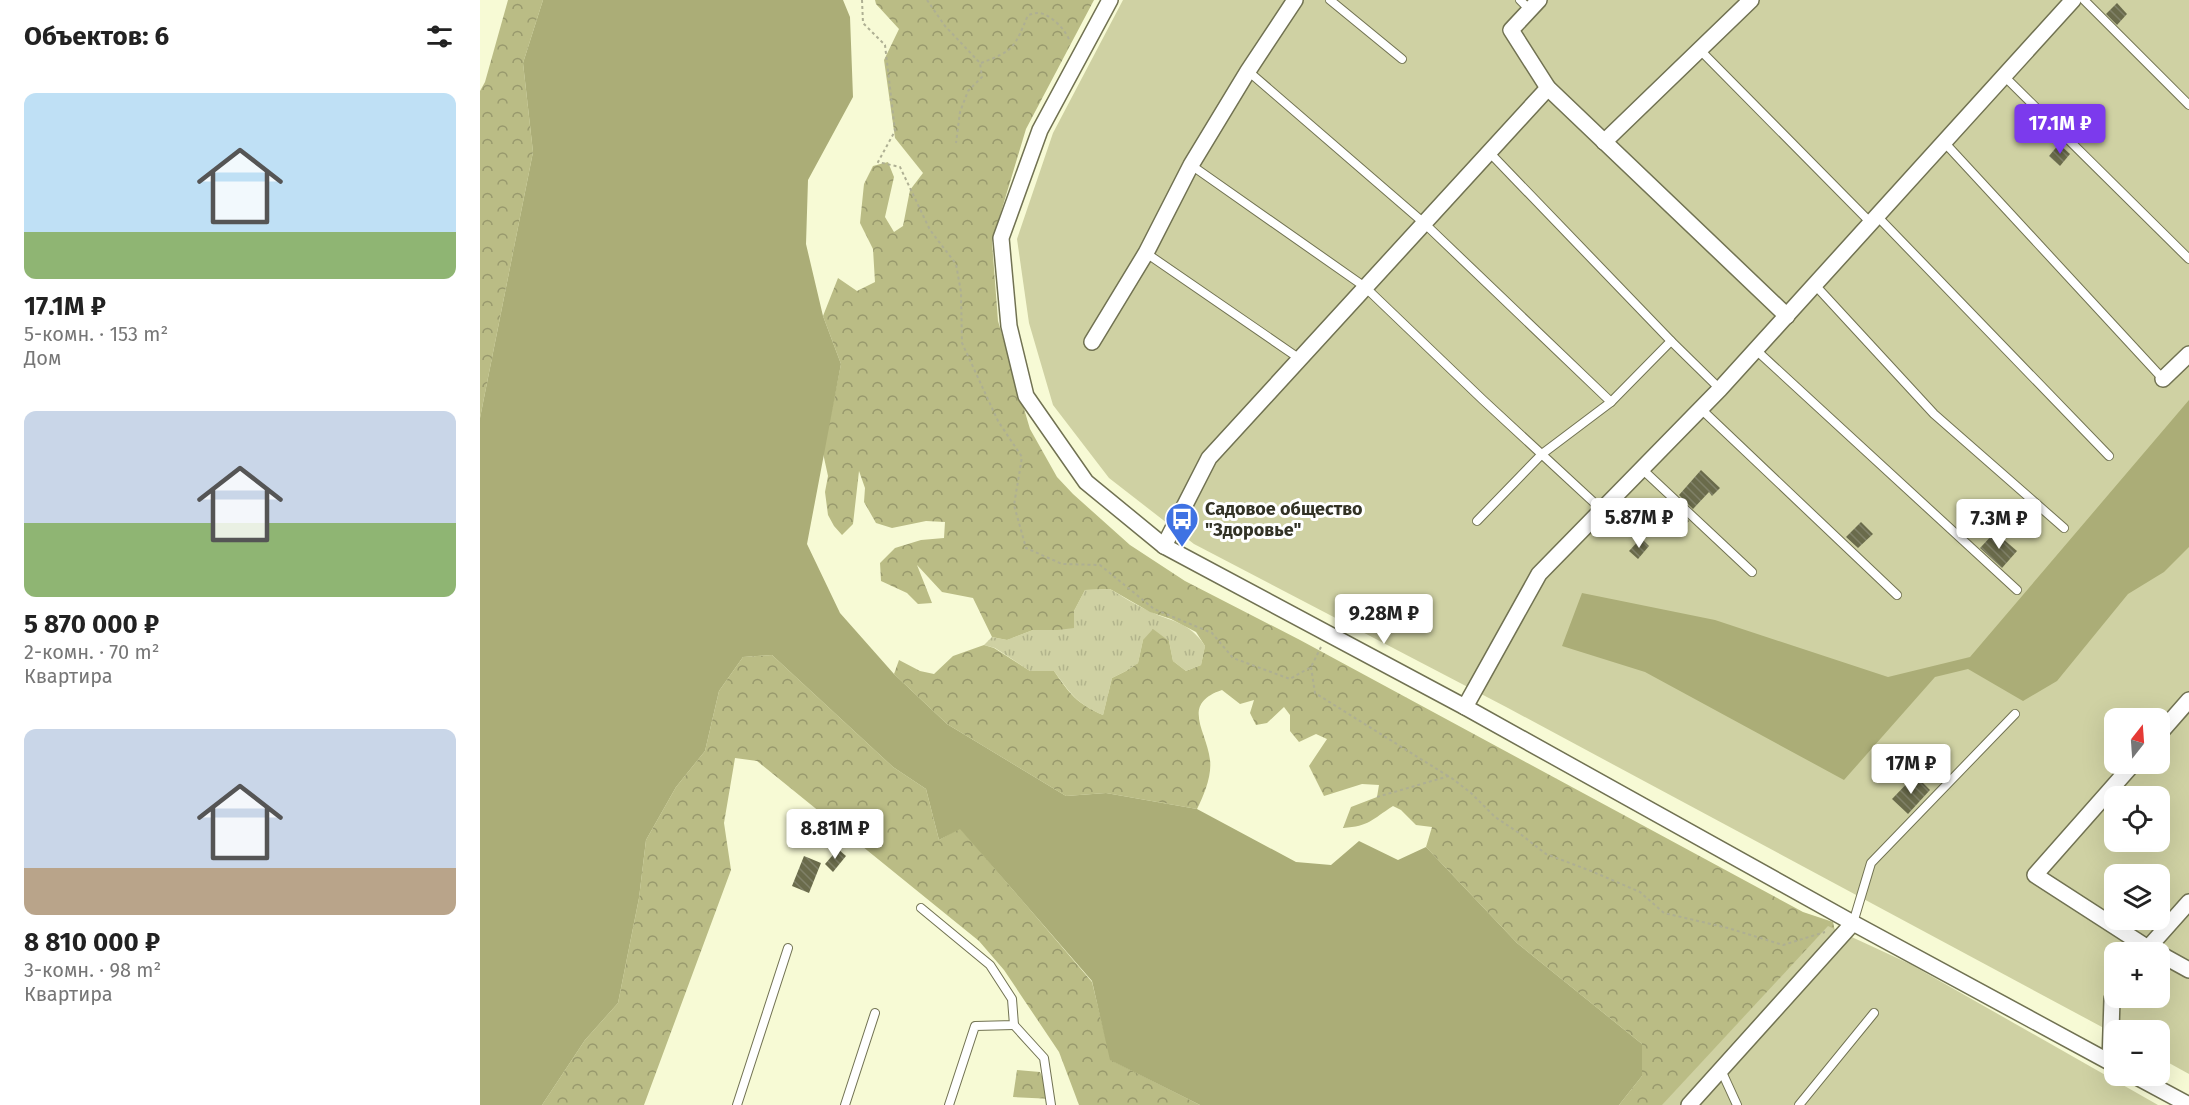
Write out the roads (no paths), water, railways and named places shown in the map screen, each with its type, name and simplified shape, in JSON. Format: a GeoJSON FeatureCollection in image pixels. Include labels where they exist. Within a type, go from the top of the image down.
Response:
{"type":"FeatureCollection","features":[{"type":"Feature","properties":{"kind":"street"},"geometry":{"type":"LineString","coordinates":[[1110,0],[1040,130],[1001,238],[1009,326],[1026,396],[1086,482],[1164,546],[1465,707],[1853,923],[2104,1058]]}},
{"type":"Feature","properties":{"kind":"street"},"geometry":{"type":"LineString","coordinates":[[1092,342],[1146,253],[1191,165],[1248,71],[1295,0]]}},
{"type":"Feature","properties":{"kind":"street"},"geometry":{"type":"LineString","coordinates":[[1604,142],[1751,0]]}},
{"type":"Feature","properties":{"kind":"street"},"geometry":{"type":"LineString","coordinates":[[1465,707],[1539,574],[1701,410],[2073,0]]}},
{"type":"Feature","properties":{"kind":"street"},"geometry":{"type":"LineString","coordinates":[[1530,3],[1511,30],[1548,88],[1787,316]]}},
{"type":"Feature","properties":{"kind":"street"},"geometry":{"type":"LineString","coordinates":[[1164,546],[1209,458],[1548,88]]}},
{"type":"Feature","properties":{"kind":"street"},"geometry":{"type":"LineString","coordinates":[[2163,379],[2189,354]]}},
{"type":"Feature","properties":{"kind":"street"},"geometry":{"type":"LineString","coordinates":[[2170,722],[2189,700]]}},
{"type":"Feature","properties":{"kind":"street"},"geometry":{"type":"LineString","coordinates":[[2124,774],[2035,875],[2137,942]]}},
{"type":"Feature","properties":{"kind":"street"},"geometry":{"type":"LineString","coordinates":[[2159,942],[2189,902]]}},
{"type":"Feature","properties":{"kind":"street"},"geometry":{"type":"LineString","coordinates":[[1689,1105],[1853,923]]}},
{"type":"Feature","properties":{"kind":"street"},"geometry":{"type":"LineString","coordinates":[[2170,961],[2189,970]]}},
{"type":"Feature","properties":{"kind":"street"},"geometry":{"type":"LineString","coordinates":[[2154,1086],[2189,1105]]}},
{"type":"Feature","properties":{"kind":"lane"},"geometry":{"type":"LineString","coordinates":[[1330,0],[1355,18],[1402,59]]}},
{"type":"Feature","properties":{"kind":"lane"},"geometry":{"type":"LineString","coordinates":[[2084,0],[2189,105]]}},
{"type":"Feature","properties":{"kind":"lane"},"geometry":{"type":"LineString","coordinates":[[1700,50],[1874,219],[2109,456]]}},
{"type":"Feature","properties":{"kind":"lane"},"geometry":{"type":"LineString","coordinates":[[1248,71],[1424,223],[1611,402]]}},
{"type":"Feature","properties":{"kind":"lane"},"geometry":{"type":"LineString","coordinates":[[2004,76],[2189,260]]}},
{"type":"Feature","properties":{"kind":"lane"},"geometry":{"type":"LineString","coordinates":[[1944,142],[2163,379]]}},
{"type":"Feature","properties":{"kind":"lane"},"geometry":{"type":"LineString","coordinates":[[1489,152],[1720,389]]}},
{"type":"Feature","properties":{"kind":"lane"},"geometry":{"type":"LineString","coordinates":[[1191,165],[1365,287],[1602,510]]}},
{"type":"Feature","properties":{"kind":"lane"},"geometry":{"type":"LineString","coordinates":[[1146,253],[1300,359]]}},
{"type":"Feature","properties":{"kind":"lane"},"geometry":{"type":"LineString","coordinates":[[1815,285],[1934,414],[2064,528]]}},
{"type":"Feature","properties":{"kind":"lane"},"geometry":{"type":"LineString","coordinates":[[1477,521],[1542,454],[1611,402],[1671,341]]}},
{"type":"Feature","properties":{"kind":"lane"},"geometry":{"type":"LineString","coordinates":[[1756,350],[2017,590]]}},
{"type":"Feature","properties":{"kind":"lane"},"geometry":{"type":"LineString","coordinates":[[1701,410],[1897,595]]}},
{"type":"Feature","properties":{"kind":"lane"},"geometry":{"type":"LineString","coordinates":[[1642,469],[1752,572]]}},
{"type":"Feature","properties":{"kind":"lane"},"geometry":{"type":"LineString","coordinates":[[1853,923],[1871,863],[2015,714]]}},
{"type":"Feature","properties":{"kind":"lane"},"geometry":{"type":"LineString","coordinates":[[921,908],[990,965],[1012,999],[1014,1025],[1044,1058],[1050,1105]]}},
{"type":"Feature","properties":{"kind":"lane"},"geometry":{"type":"LineString","coordinates":[[737,1105],[789,948]]}},
{"type":"Feature","properties":{"kind":"lane"},"geometry":{"type":"LineString","coordinates":[[845,1105],[876,1013]]}},
{"type":"Feature","properties":{"kind":"lane"},"geometry":{"type":"LineString","coordinates":[[1799,1105],[1874,1013]]}},
{"type":"Feature","properties":{"kind":"lane"},"geometry":{"type":"LineString","coordinates":[[949,1105],[975,1026],[1014,1025]]}},
{"type":"Feature","properties":{"kind":"lane"},"geometry":{"type":"LineString","coordinates":[[1721,1070],[1737,1105]]}},
{"type":"Feature","properties":{"kind":"place","name":"Садовое общество \"Здоровье\""},"geometry":{"type":"Point","coordinates":[1182,548]}}]}
